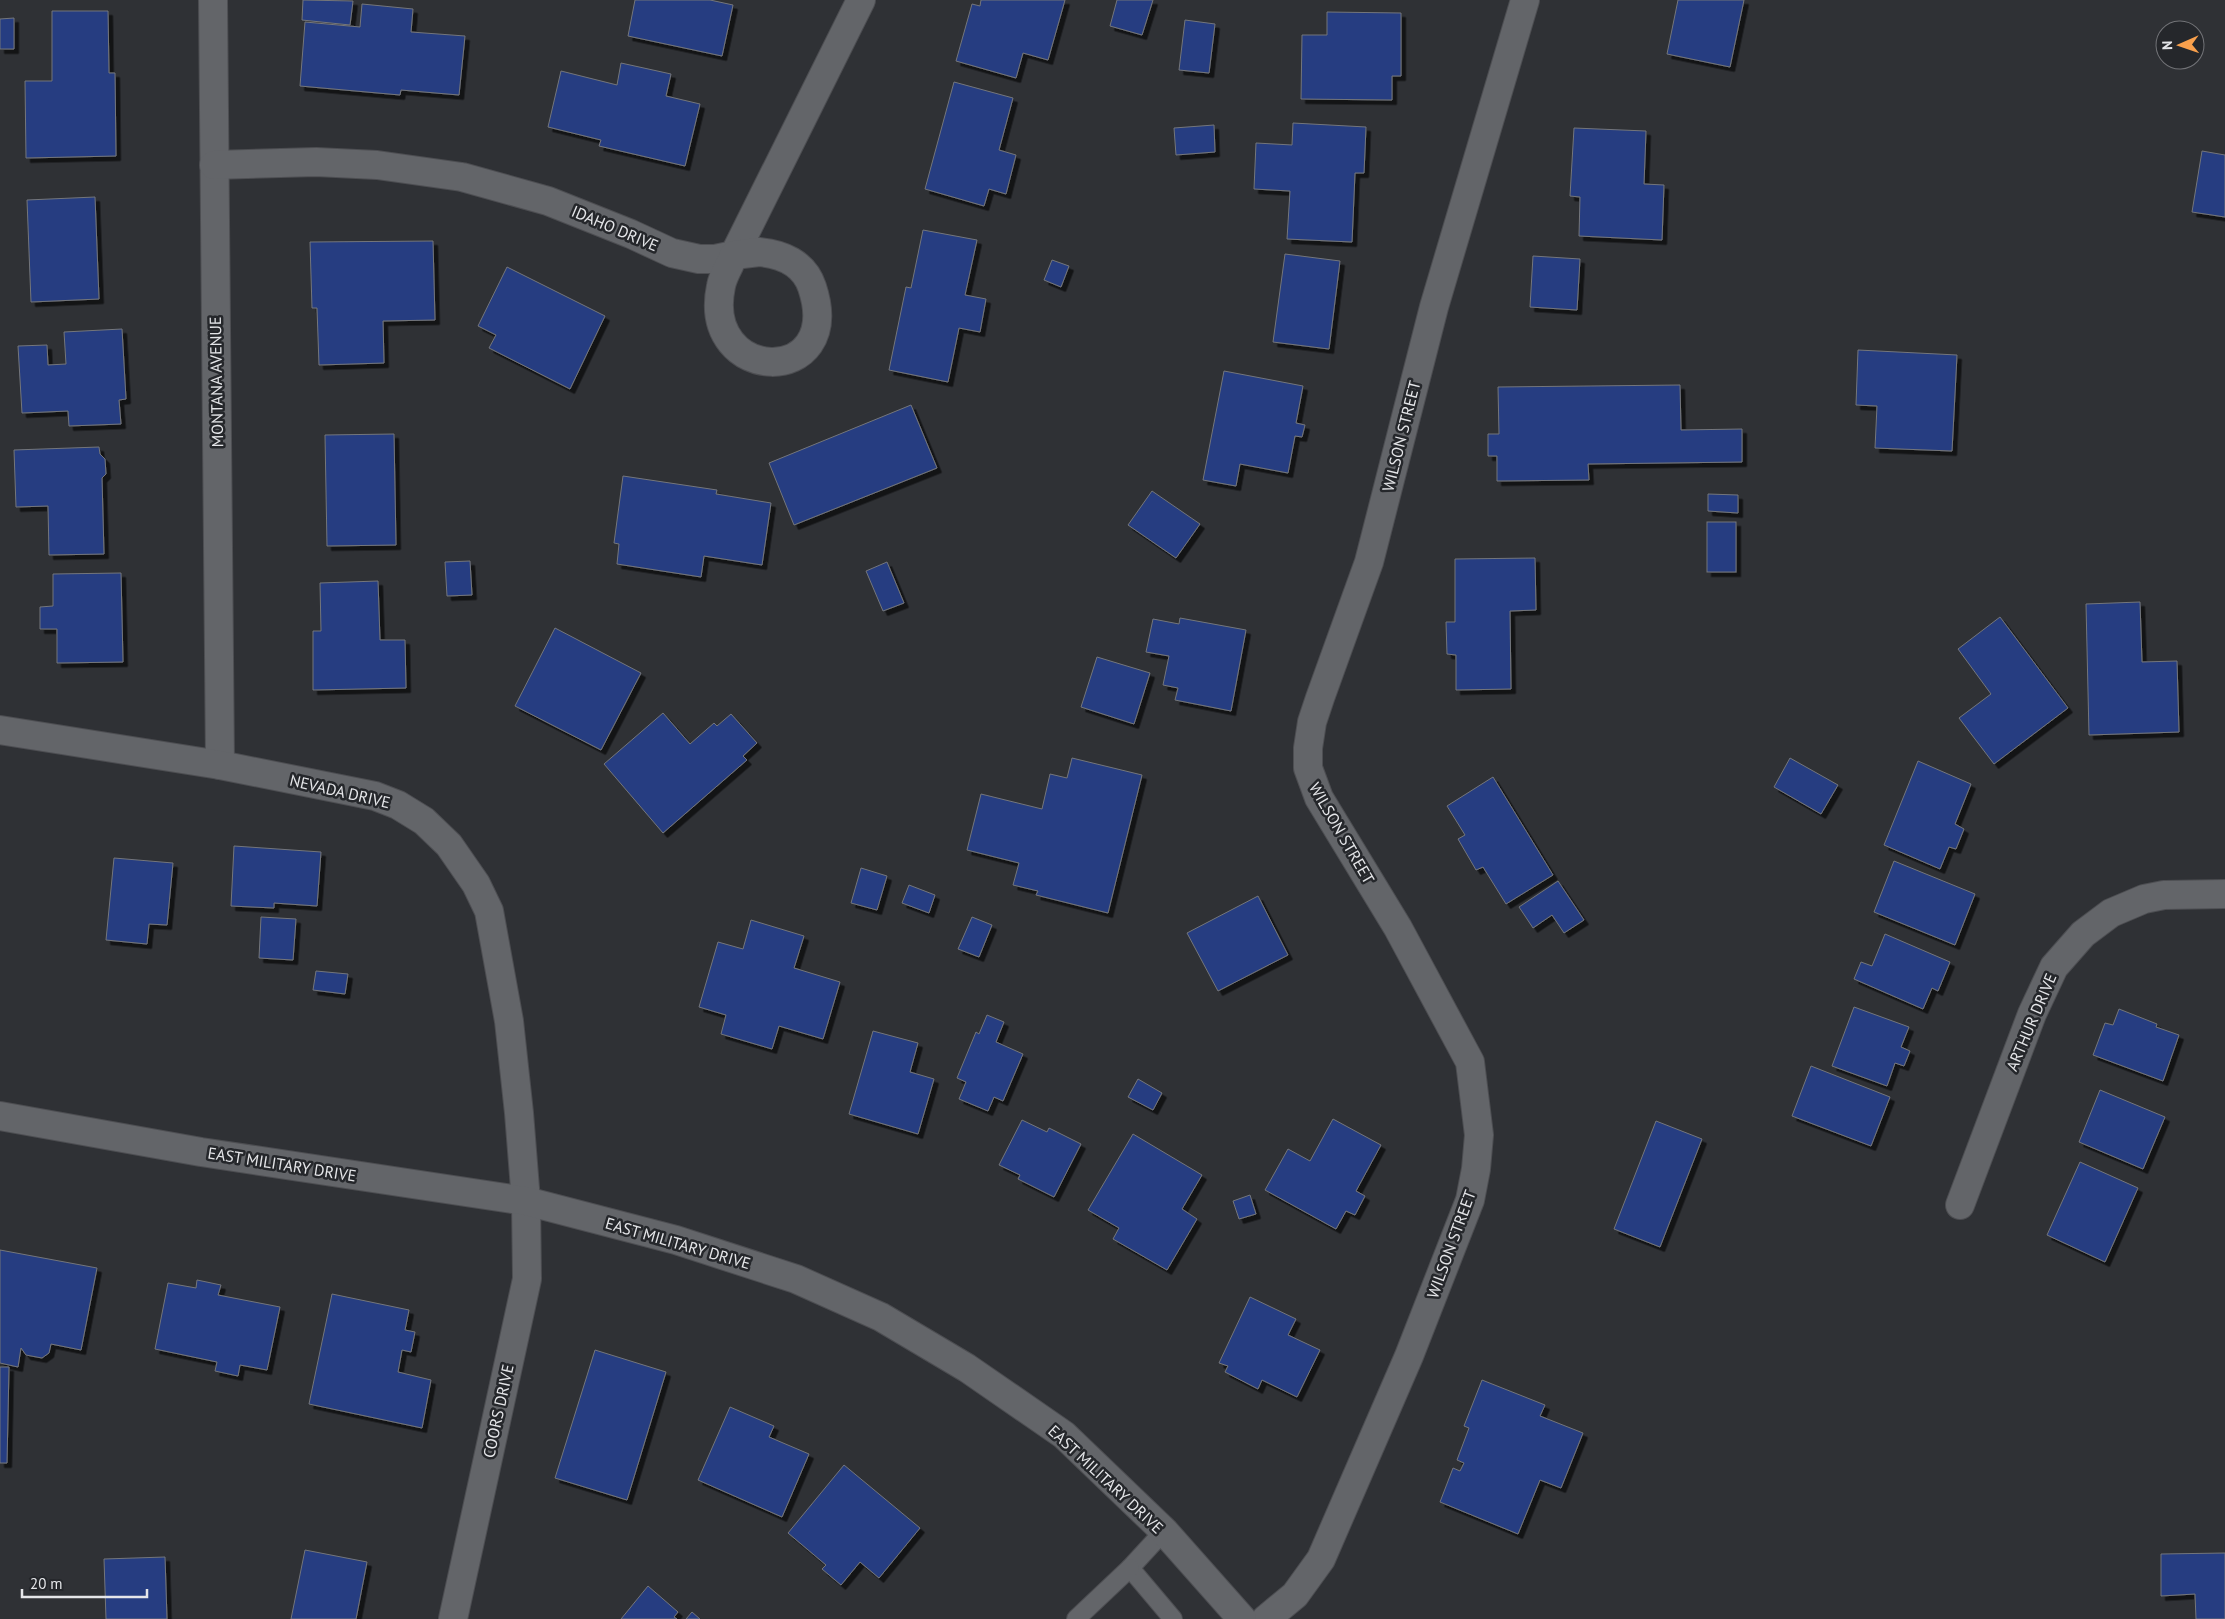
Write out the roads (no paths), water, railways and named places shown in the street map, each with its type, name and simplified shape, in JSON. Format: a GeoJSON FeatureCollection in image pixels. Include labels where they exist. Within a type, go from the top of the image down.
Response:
{"type":"FeatureCollection","features":[{"type":"Feature","properties":{"kind":"street","name":"MONTANA AVENUE"},"geometry":{"type":"LineString","coordinates":[[213,0],[220,765]]}},
{"type":"Feature","properties":{"kind":"street","name":"IDAHO DRIVE"},"geometry":{"type":"LineString","coordinates":[[214,165],[316,162],[377,166],[462,178],[548,201],[631,234],[672,253],[699,259],[715,259],[734,255],[861,0]]}},
{"type":"Feature","properties":{"kind":"street","name":"WILSON STREET"},"geometry":{"type":"LineString","coordinates":[[1266,1619],[1295,1595],[1322,1560],[1409,1356],[1470,1200],[1476,1169],[1479,1135],[1470,1062],[1452,1025],[1398,928],[1319,798],[1308,768],[1308,748],[1312,722],[1369,562],[1434,307],[1526,0]]}},
{"type":"Feature","properties":{"kind":"street","name":"NEVADA DRIVE"},"geometry":{"type":"LineString","coordinates":[[0,730],[220,765],[376,796],[398,805],[424,821],[449,845],[471,876],[489,911],[509,1021],[526,1201]]}},
{"type":"Feature","properties":{"kind":"street","name":"ARTHUR DRIVE"},"geometry":{"type":"LineString","coordinates":[[1960,1205],[2032,1014],[2054,967],[2082,934],[2111,913],[2144,899],[2164,895],[2225,894]]}},
{"type":"Feature","properties":{"kind":"street","name":"EAST MILITARY DRIVE"},"geometry":{"type":"LineString","coordinates":[[0,1116],[201,1152],[526,1201],[676,1240],[796,1278],[880,1317],[967,1368],[1064,1435],[1164,1531],[1242,1619]]}},
{"type":"Feature","properties":{"kind":"street","name":"COORS DRIVE"},"geometry":{"type":"LineString","coordinates":[[453,1619],[527,1279],[526,1201]]}},
{"type":"Feature","properties":{"kind":"lane"},"geometry":{"type":"LineString","coordinates":[[1076,1619],[1130,1568],[1164,1531]]}},
{"type":"Feature","properties":{"kind":"lane"},"geometry":{"type":"LineString","coordinates":[[1130,1568],[1174,1619]]}}]}
